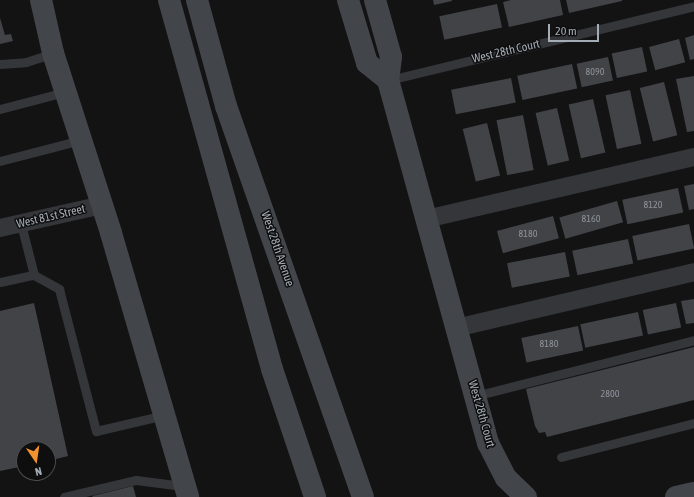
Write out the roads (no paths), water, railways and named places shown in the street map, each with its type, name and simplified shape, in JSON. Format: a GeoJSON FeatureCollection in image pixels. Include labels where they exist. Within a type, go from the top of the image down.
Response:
{"type":"FeatureCollection","features":[{"type":"Feature","properties":{"kind":"street"},"geometry":{"type":"LineString","coordinates":[[41,0],[53,53],[102,205],[188,492]]}},
{"type":"Feature","properties":{"kind":"street"},"geometry":{"type":"LineString","coordinates":[[170,0],[272,369],[315,497]]}},
{"type":"Feature","properties":{"kind":"street","name":"West 28th Avenue"},"geometry":{"type":"LineString","coordinates":[[197,0],[226,106],[363,497]]}},
{"type":"Feature","properties":{"kind":"street"},"geometry":{"type":"LineString","coordinates":[[348,0],[367,63],[388,80]]}},
{"type":"Feature","properties":{"kind":"street","name":"West 28th Court"},"geometry":{"type":"LineString","coordinates":[[375,0],[391,57],[388,80],[475,396],[493,455],[523,494]]}},
{"type":"Feature","properties":{"kind":"street"},"geometry":{"type":"LineString","coordinates":[[426,219],[694,157]]}},
{"type":"Feature","properties":{"kind":"street","name":"West 81st Street"},"geometry":{"type":"LineString","coordinates":[[0,228],[102,205]]}},
{"type":"Feature","properties":{"kind":"street"},"geometry":{"type":"LineString","coordinates":[[456,328],[694,272]]}},
{"type":"Feature","properties":{"kind":"street"},"geometry":{"type":"LineString","coordinates":[[676,497],[694,493]]}},
{"type":"Feature","properties":{"kind":"lane","name":"West 28th Court"},"geometry":{"type":"LineString","coordinates":[[388,80],[694,6]]}},
{"type":"Feature","properties":{"kind":"lane"},"geometry":{"type":"LineString","coordinates":[[0,64],[26,62],[53,53]]}},
{"type":"Feature","properties":{"kind":"lane"},"geometry":{"type":"LineString","coordinates":[[0,109],[65,92]]}},
{"type":"Feature","properties":{"kind":"lane"},"geometry":{"type":"LineString","coordinates":[[0,161],[81,140]]}},
{"type":"Feature","properties":{"kind":"lane"},"geometry":{"type":"LineString","coordinates":[[21,224],[34,274]]}},
{"type":"Feature","properties":{"kind":"lane"},"geometry":{"type":"LineString","coordinates":[[0,282],[34,274],[59,289],[96,431],[166,415]]}},
{"type":"Feature","properties":{"kind":"lane"},"geometry":{"type":"LineString","coordinates":[[475,396],[694,340]]}},
{"type":"Feature","properties":{"kind":"lane"},"geometry":{"type":"LineString","coordinates":[[561,457],[694,422]]}},
{"type":"Feature","properties":{"kind":"lane"},"geometry":{"type":"LineString","coordinates":[[64,497],[136,480],[188,492]]}}]}
